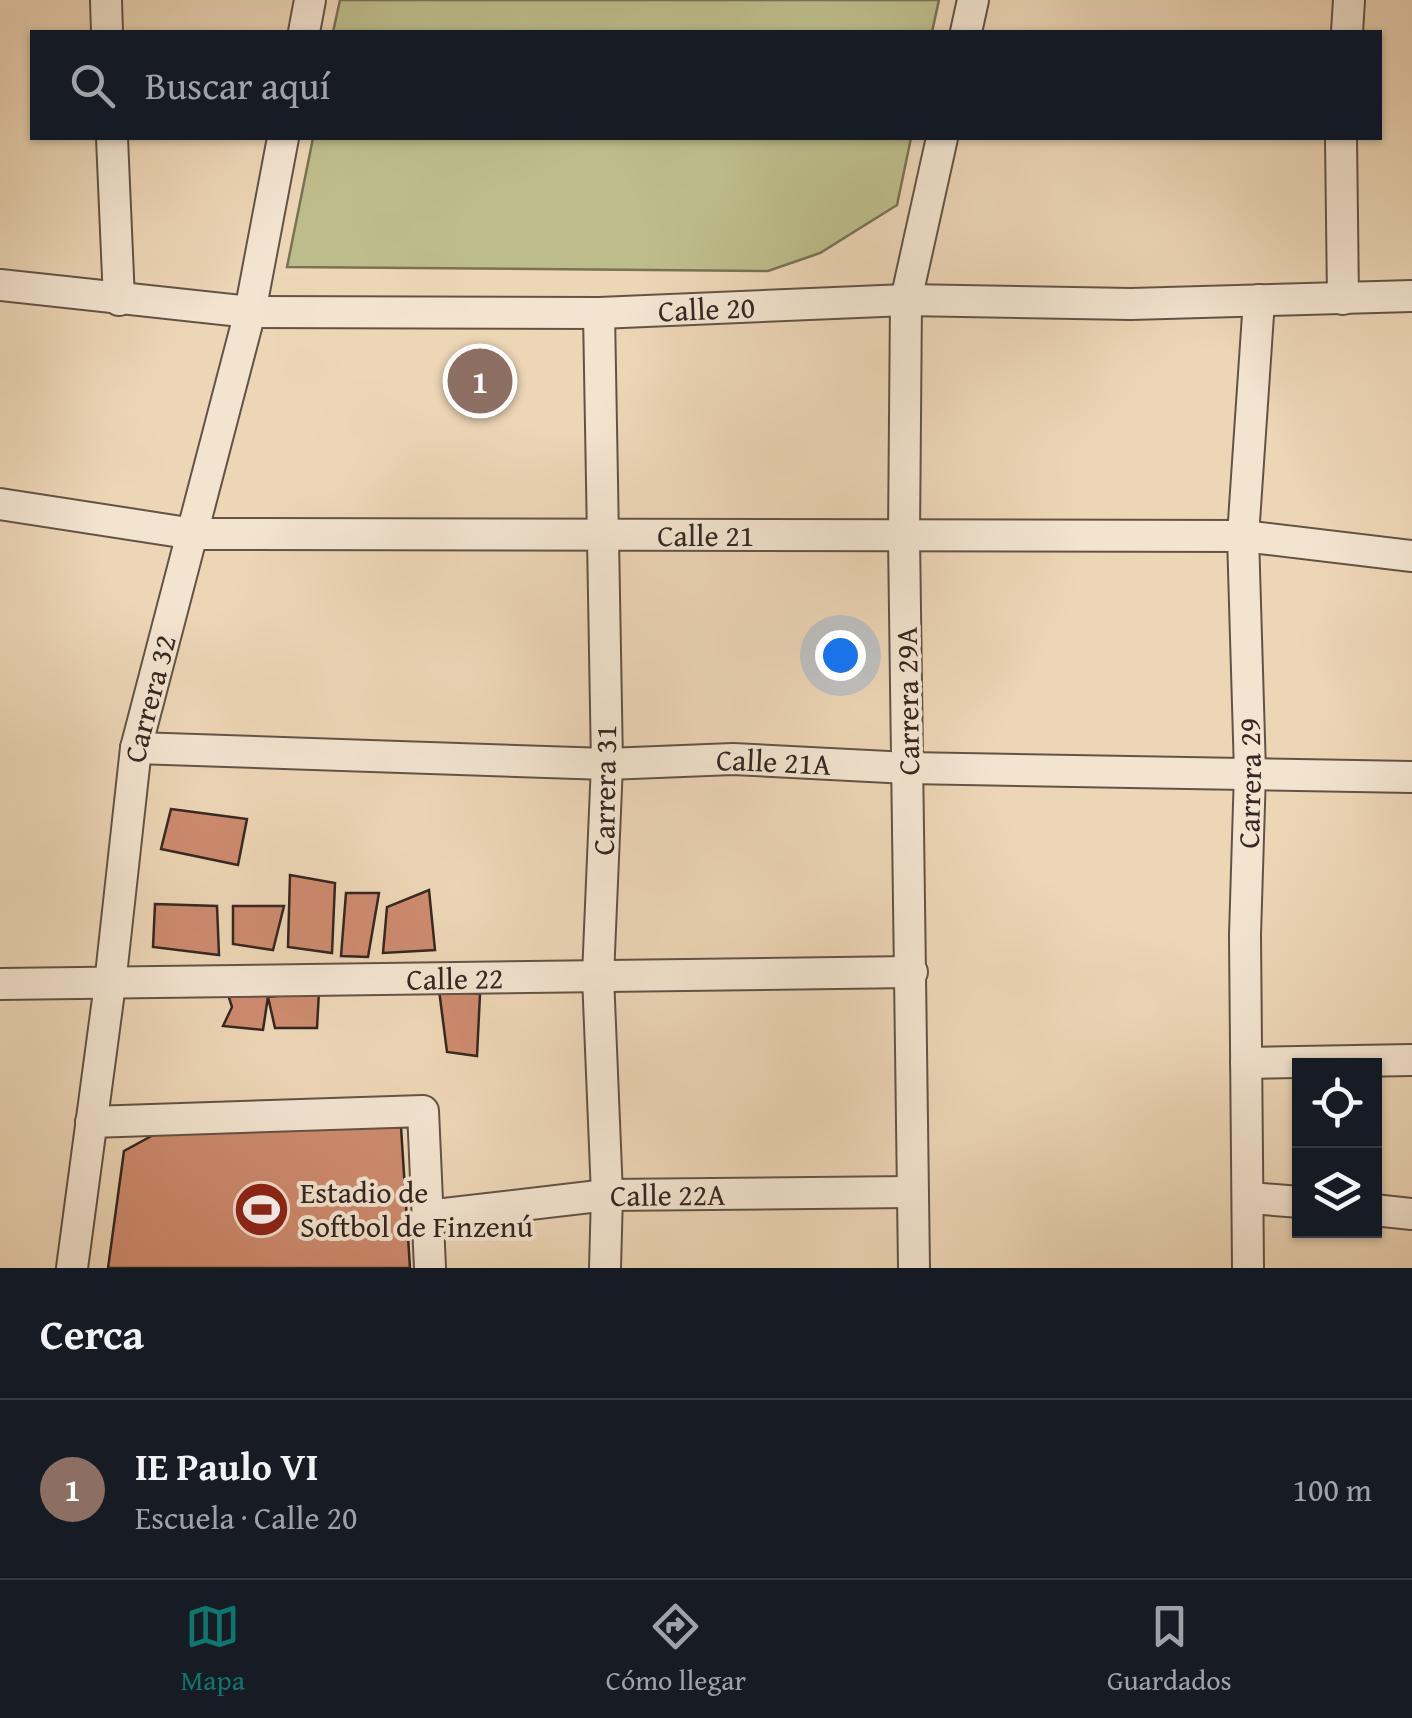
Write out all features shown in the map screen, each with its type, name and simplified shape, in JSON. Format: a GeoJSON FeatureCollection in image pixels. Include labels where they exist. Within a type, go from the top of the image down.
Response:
{"type":"FeatureCollection","features":[{"type":"Feature","properties":{"kind":"street"},"geometry":{"type":"LineString","coordinates":[[106,0],[108,30]]}},
{"type":"Feature","properties":{"kind":"street"},"geometry":{"type":"LineString","coordinates":[[304,30],[310,0]]}},
{"type":"Feature","properties":{"kind":"street"},"geometry":{"type":"LineString","coordinates":[[966,30],[973,0]]}},
{"type":"Feature","properties":{"kind":"street"},"geometry":{"type":"LineString","coordinates":[[1347,30],[1350,0]]}},
{"type":"Feature","properties":{"kind":"street"},"geometry":{"type":"LineString","coordinates":[[112,140],[119,300]]}},
{"type":"Feature","properties":{"kind":"street","name":"Carrera 32"},"geometry":{"type":"LineString","coordinates":[[72,1268],[110,984],[136,748],[250,312],[284,140]]}},
{"type":"Feature","properties":{"kind":"street","name":"Carrera 29A"},"geometry":{"type":"LineString","coordinates":[[914,1268],[904,537],[906,300],[942,140]]}},
{"type":"Feature","properties":{"kind":"street"},"geometry":{"type":"LineString","coordinates":[[1340,140],[1343,298]]}},
{"type":"Feature","properties":{"kind":"street","name":"Calle 20"},"geometry":{"type":"LineString","coordinates":[[0,286],[250,312],[599,313],[906,300],[1131,304],[1412,296]]}},
{"type":"Feature","properties":{"kind":"street","name":"Carrera 29"},"geometry":{"type":"LineString","coordinates":[[1248,1268],[1250,772],[1243,536],[1259,300]]}},
{"type":"Feature","properties":{"kind":"street","name":"Carrera 31"},"geometry":{"type":"LineString","coordinates":[[599,313],[607,764],[598,976],[607,1194],[605,1268]]}},
{"type":"Feature","properties":{"kind":"street","name":"Calle 21"},"geometry":{"type":"LineString","coordinates":[[0,504],[194,534],[1243,536],[1412,556]]}},
{"type":"Feature","properties":{"kind":"street","name":"Calle 21A"},"geometry":{"type":"LineString","coordinates":[[136,748],[607,764],[734,760],[908,768],[1412,777]]}},
{"type":"Feature","properties":{"kind":"street","name":"Calle 22"},"geometry":{"type":"LineString","coordinates":[[0,984],[912,972]]}},
{"type":"Feature","properties":{"kind":"street"},"geometry":{"type":"LineString","coordinates":[[1246,1062],[1412,1060]]}},
{"type":"Feature","properties":{"kind":"street"},"geometry":{"type":"LineString","coordinates":[[92,1122],[423,1111],[430,1268]]}},
{"type":"Feature","properties":{"kind":"street","name":"Calle 22A"},"geometry":{"type":"LineString","coordinates":[[427,1216],[607,1194],[911,1192]]}},
{"type":"Feature","properties":{"kind":"street"},"geometry":{"type":"LineString","coordinates":[[1250,1198],[1292,1201]]}},
{"type":"Feature","properties":{"kind":"street"},"geometry":{"type":"LineString","coordinates":[[1382,1211],[1412,1214]]}},
{"type":"Feature","properties":{"kind":"green space"},"geometry":{"type":"Polygon","coordinates":[[[340,0],[939,0],[932,30],[333,30],[340,0]]]}},
{"type":"Feature","properties":{"kind":"green space"},"geometry":{"type":"Polygon","coordinates":[[[313,140],[911,140],[897,205],[820,253],[768,271],[287,267],[313,140]]]}},
{"type":"Feature","properties":{"kind":"building"},"geometry":{"type":"Polygon","coordinates":[[[171,809],[247,819],[238,865],[161,849],[171,809]]]}},
{"type":"Feature","properties":{"kind":"building"},"geometry":{"type":"Polygon","coordinates":[[[290,875],[335,883],[332,953],[288,947],[290,875]]]}},
{"type":"Feature","properties":{"kind":"building"},"geometry":{"type":"Polygon","coordinates":[[[429,890],[435,950],[383,953],[387,907],[429,890]]]}},
{"type":"Feature","properties":{"kind":"building"},"geometry":{"type":"Polygon","coordinates":[[[346,893],[379,893],[368,957],[341,956],[346,893]]]}},
{"type":"Feature","properties":{"kind":"building"},"geometry":{"type":"Polygon","coordinates":[[[155,904],[217,906],[219,955],[153,947],[155,904]]]}},
{"type":"Feature","properties":{"kind":"building"},"geometry":{"type":"Polygon","coordinates":[[[233,906],[284,906],[273,950],[233,944],[233,906]]]}},
{"type":"Feature","properties":{"kind":"building"},"geometry":{"type":"Polygon","coordinates":[[[224,982],[269,990],[263,1030],[223,1026],[232,1007],[224,982]]]}},
{"type":"Feature","properties":{"kind":"building"},"geometry":{"type":"Polygon","coordinates":[[[439,990],[480,994],[477,1056],[447,1052],[439,990]]]}},
{"type":"Feature","properties":{"kind":"building"},"geometry":{"type":"Polygon","coordinates":[[[319,991],[317,1028],[275,1028],[268,997],[319,991]]]}},
{"type":"Feature","properties":{"kind":"building","name":"Estadio de Softbol de Finzenú"},"geometry":{"type":"Polygon","coordinates":[[[401,1127],[410,1268],[108,1268],[124,1151],[157,1133],[401,1127]]]}},
{"type":"Feature","properties":{"kind":"place","name":"IE Paulo VI"},"geometry":{"type":"Point","coordinates":[480,381]}},
{"type":"Feature","properties":{"kind":"place","name":"Estadio de Softbol de Finzenú"},"geometry":{"type":"Point","coordinates":[261,1209]}}]}
